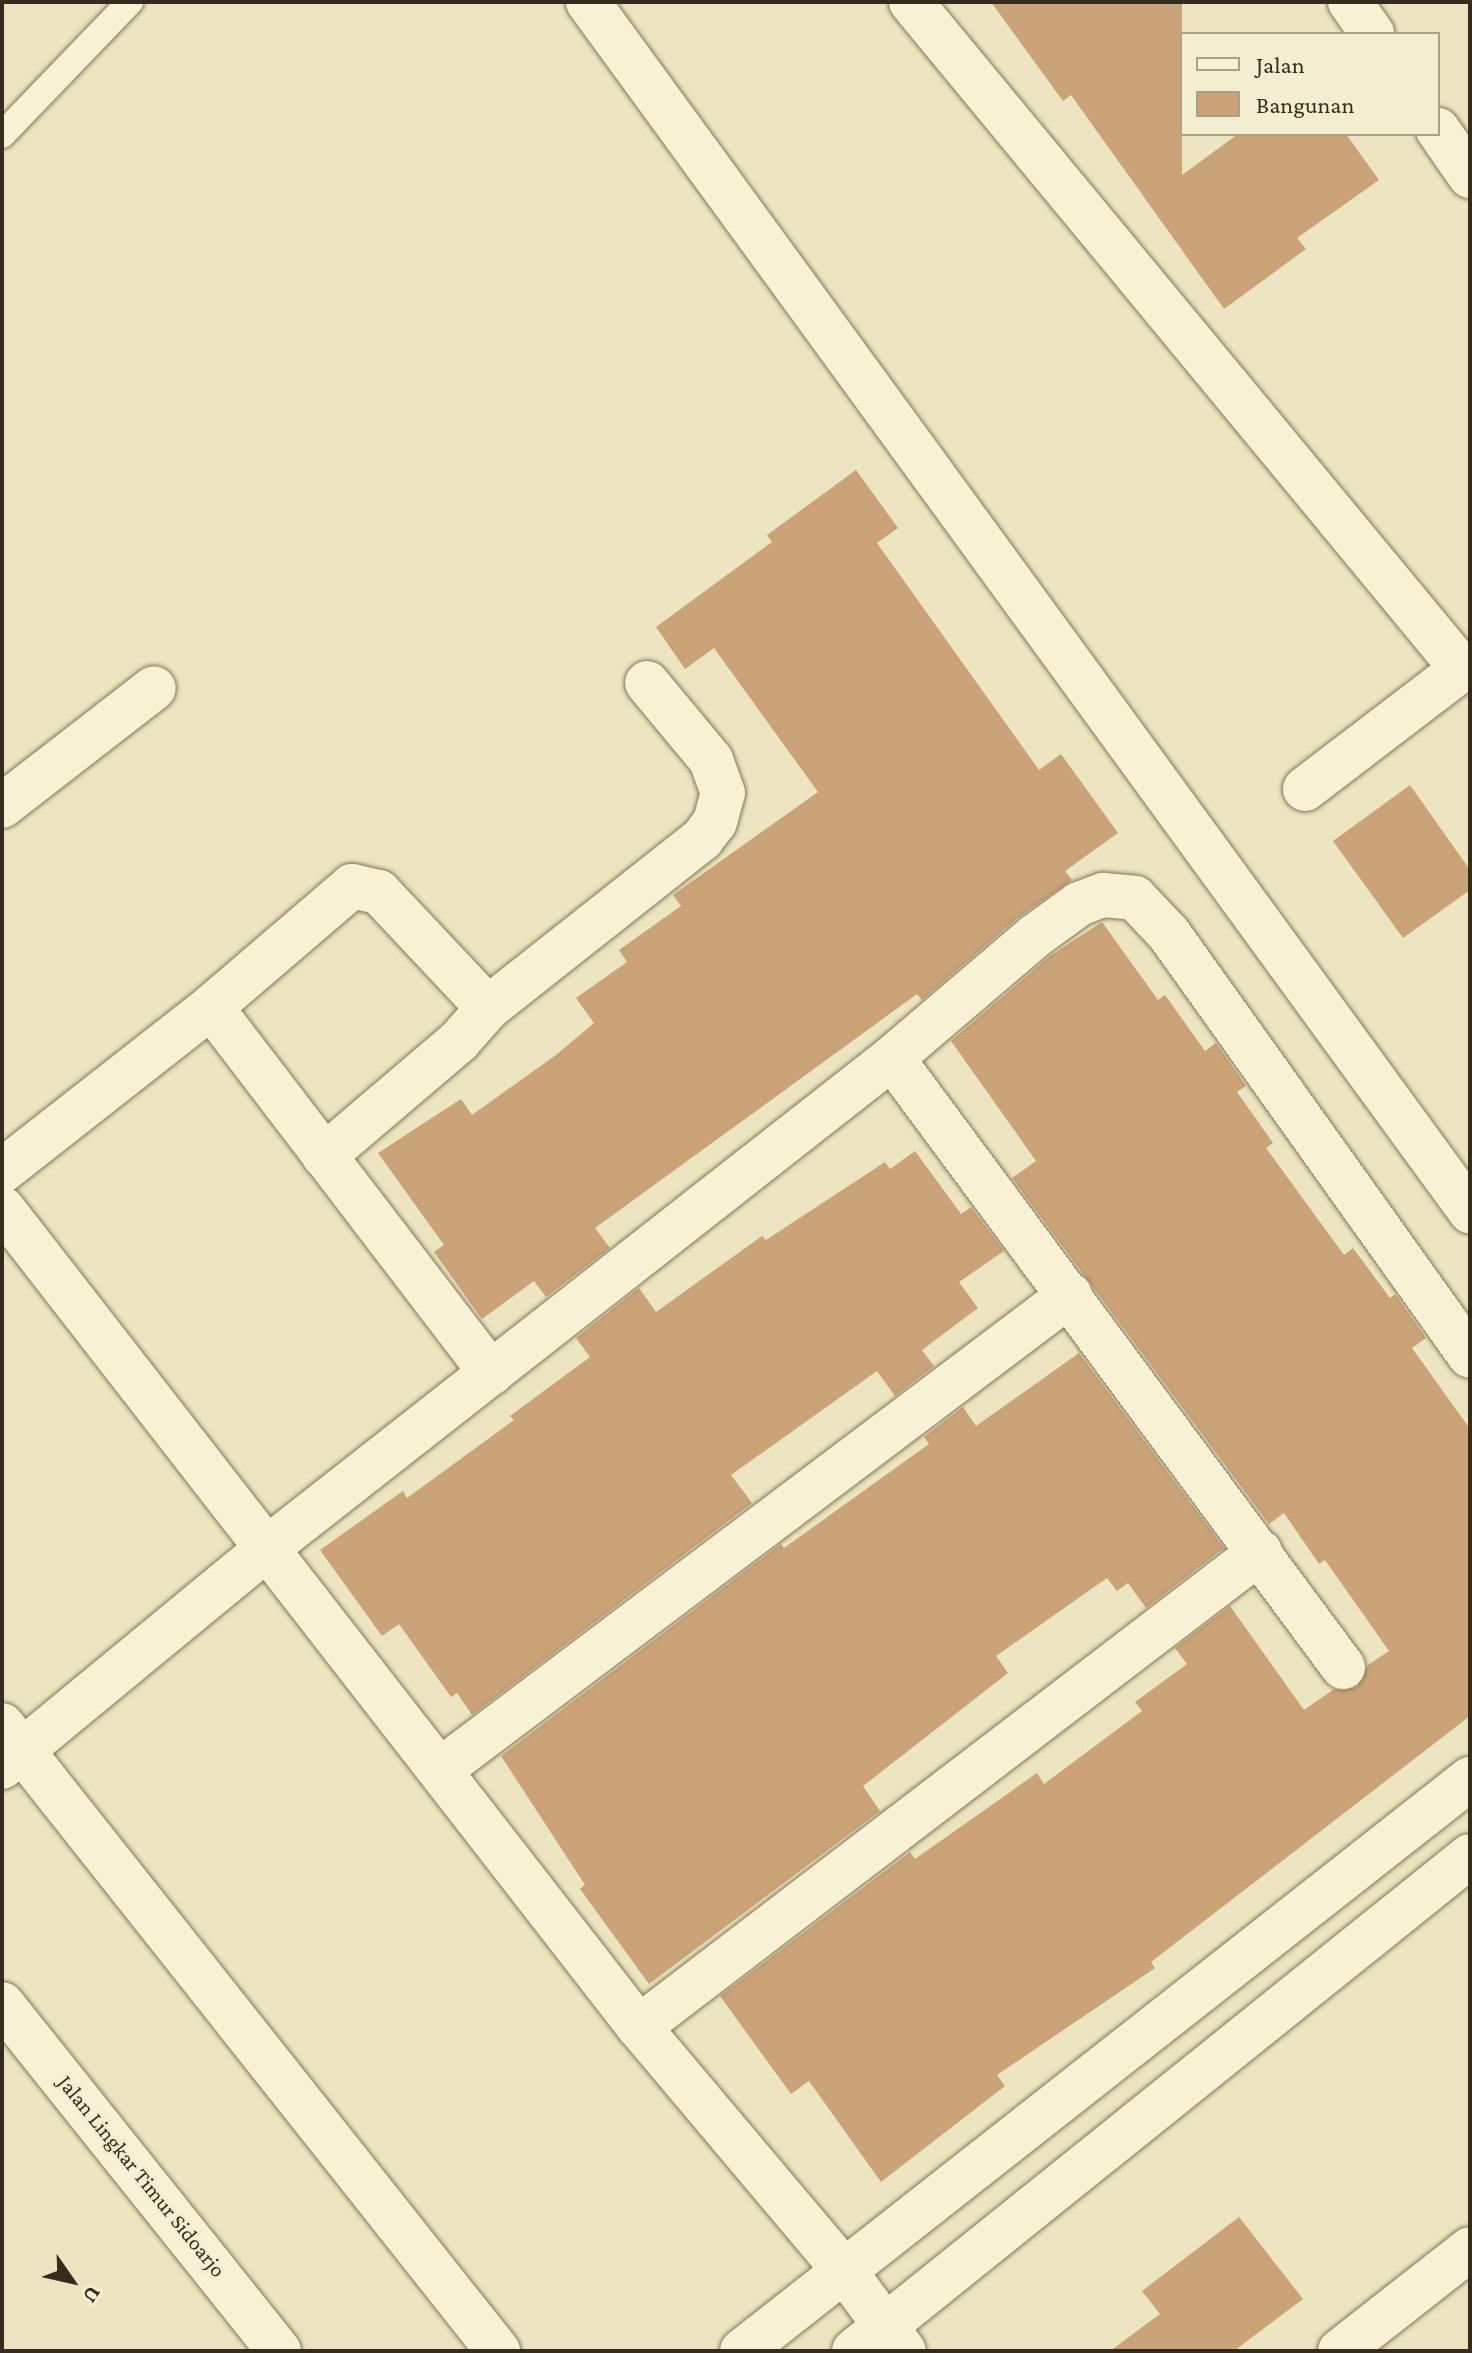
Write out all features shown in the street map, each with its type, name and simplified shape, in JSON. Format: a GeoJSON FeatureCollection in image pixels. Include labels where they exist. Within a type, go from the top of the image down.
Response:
{"type":"FeatureCollection","features":[{"type":"Feature","properties":{"kind":"street"},"geometry":{"type":"LineString","coordinates":[[588,2],[1470,1211]]}},
{"type":"Feature","properties":{"kind":"street"},"geometry":{"type":"LineString","coordinates":[[911,2],[1466,666],[1305,789]]}},
{"type":"Feature","properties":{"kind":"street"},"geometry":{"type":"LineString","coordinates":[[1350,2],[1371,32]]}},
{"type":"Feature","properties":{"kind":"street"},"geometry":{"type":"LineString","coordinates":[[1440,133],[1470,176]]}},
{"type":"Feature","properties":{"kind":"street"},"geometry":{"type":"LineString","coordinates":[[324,1156],[459,1041],[488,1008],[702,839],[715,822],[723,793],[711,760],[647,683]]}},
{"type":"Feature","properties":{"kind":"street"},"geometry":{"type":"LineString","coordinates":[[2,806],[154,688]]}},
{"type":"Feature","properties":{"kind":"street"},"geometry":{"type":"LineString","coordinates":[[2,1171],[211,1007],[345,890],[362,885],[397,909],[488,1008]]}},
{"type":"Feature","properties":{"kind":"street"},"geometry":{"type":"LineString","coordinates":[[498,2351],[9,1747],[892,1058],[1079,904],[1117,893],[1135,898],[1169,934],[1470,1356]]}},
{"type":"Feature","properties":{"kind":"street"},"geometry":{"type":"LineString","coordinates":[[211,1007],[491,1373]]}},
{"type":"Feature","properties":{"kind":"street"},"geometry":{"type":"LineString","coordinates":[[892,1058],[1343,1667]]}},
{"type":"Feature","properties":{"kind":"street"},"geometry":{"type":"LineString","coordinates":[[2,1208],[639,2027],[846,2273],[881,2343],[1306,1987],[1470,1856]]}},
{"type":"Feature","properties":{"kind":"street"},"geometry":{"type":"LineString","coordinates":[[440,1770],[1070,1295]]}},
{"type":"Feature","properties":{"kind":"street"},"geometry":{"type":"LineString","coordinates":[[639,2027],[1260,1552]]}},
{"type":"Feature","properties":{"kind":"street"},"geometry":{"type":"LineString","coordinates":[[742,2351],[846,2273],[1470,1779]]}},
{"type":"Feature","properties":{"kind":"street"},"geometry":{"type":"LineString","coordinates":[[1269,1940],[1306,1987]]}},
{"type":"Feature","properties":{"kind":"street","name":"Jalan Lingkar Timur Sidoarjo"},"geometry":{"type":"LineString","coordinates":[[2,2004],[279,2351]]}},
{"type":"Feature","properties":{"kind":"street"},"geometry":{"type":"LineString","coordinates":[[1340,2351],[1470,2249]]}},
{"type":"Feature","properties":{"kind":"lane"},"geometry":{"type":"LineString","coordinates":[[2,135],[130,2]]}},
{"type":"Feature","properties":{"kind":"building"},"geometry":{"type":"Polygon","coordinates":[[[991,2],[1182,2],[1182,175],[1235,136],[1347,136],[1379,180],[1297,238],[1306,249],[1224,309],[1071,95],[1063,101],[991,2]]]}},
{"type":"Feature","properties":{"kind":"building"},"geometry":{"type":"Polygon","coordinates":[[[856,470],[898,528],[877,543],[1039,770],[1061,754],[1118,833],[1065,871],[1072,880],[1019,917],[922,1000],[917,994],[595,1228],[610,1248],[546,1297],[534,1281],[482,1319],[434,1252],[444,1245],[378,1153],[461,1099],[472,1115],[556,1055],[594,1023],[576,998],[627,962],[619,950],[681,906],[673,895],[818,792],[714,648],[685,669],[656,627],[772,542],[767,535],[856,470]]]}},
{"type":"Feature","properties":{"kind":"building"},"geometry":{"type":"Polygon","coordinates":[[[1410,785],[1470,870],[1470,890],[1403,938],[1333,841],[1410,785]]]}},
{"type":"Feature","properties":{"kind":"building"},"geometry":{"type":"Polygon","coordinates":[[[1102,922],[1158,1000],[1165,995],[1205,1051],[1216,1043],[1246,1086],[1237,1092],[1273,1143],[1266,1148],[1344,1255],[1353,1248],[1390,1298],[1395,1294],[1426,1338],[1412,1348],[1470,1429],[1470,1716],[1151,1962],[1155,1968],[997,2075],[1005,2086],[881,2182],[809,2081],[791,2094],[720,1996],[910,1852],[915,1859],[1037,1773],[1044,1784],[1142,1711],[1135,1702],[1187,1664],[1175,1648],[1230,1606],[1304,1710],[1333,1690],[1357,1687],[1368,1665],[1389,1651],[1325,1560],[1319,1564],[1284,1513],[1269,1524],[1012,1178],[1036,1161],[951,1041],[1050,956],[1102,922]]]}},
{"type":"Feature","properties":{"kind":"building"},"geometry":{"type":"Polygon","coordinates":[[[915,1151],[961,1214],[971,1207],[1004,1251],[959,1282],[978,1308],[922,1350],[934,1366],[895,1396],[877,1371],[731,1475],[752,1503],[472,1715],[457,1693],[451,1697],[399,1624],[382,1636],[320,1550],[403,1491],[407,1498],[514,1420],[510,1416],[590,1357],[576,1338],[639,1288],[656,1312],[762,1236],[766,1240],[885,1162],[890,1169],[915,1151]]]}},
{"type":"Feature","properties":{"kind":"building"},"geometry":{"type":"Polygon","coordinates":[[[1079,1353],[1224,1548],[1146,1608],[1128,1583],[1117,1591],[1107,1578],[996,1656],[1008,1673],[863,1786],[880,1811],[649,1984],[580,1889],[585,1885],[501,1756],[781,1544],[784,1548],[929,1444],[924,1437],[963,1407],[976,1426],[1079,1353]]]}},
{"type":"Feature","properties":{"kind":"building"},"geometry":{"type":"Polygon","coordinates":[[[1239,2217],[1303,2299],[1234,2351],[1110,2351],[1160,2314],[1142,2291],[1239,2217]]]}}]}
